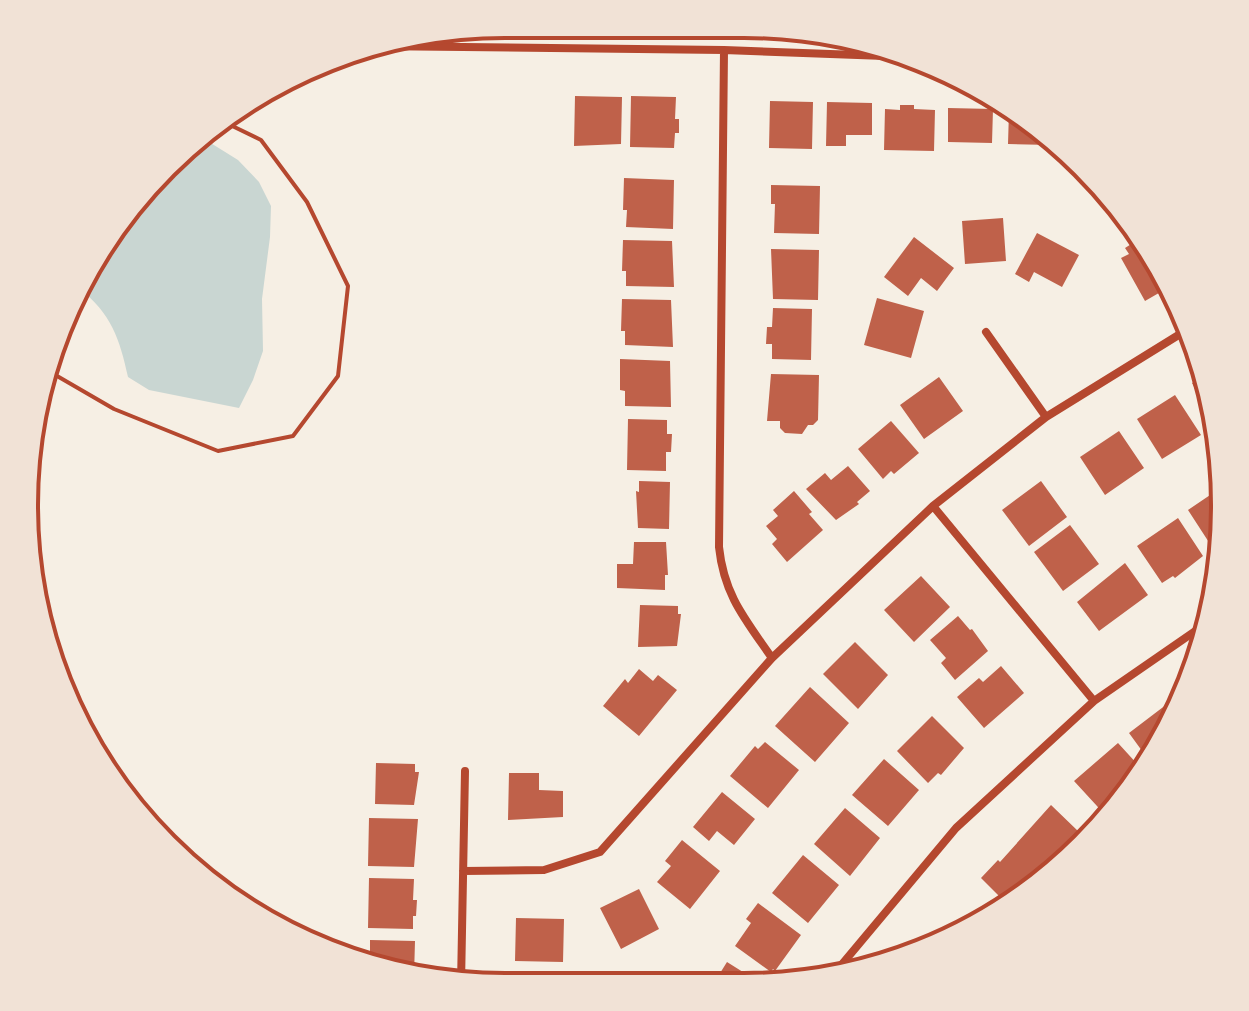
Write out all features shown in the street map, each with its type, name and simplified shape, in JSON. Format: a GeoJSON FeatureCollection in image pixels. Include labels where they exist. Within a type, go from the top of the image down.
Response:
{"type":"FeatureCollection","features":[{"type":"Feature","properties":{"kind":"street"},"geometry":{"type":"LineString","coordinates":[[417,47],[724,50],[869,55]]}},
{"type":"Feature","properties":{"kind":"street"},"geometry":{"type":"LineString","coordinates":[[724,50],[719,547],[722,574],[731,595],[772,658]]}},
{"type":"Feature","properties":{"kind":"street"},"geometry":{"type":"LineString","coordinates":[[986,332],[1046,417]]}},
{"type":"Feature","properties":{"kind":"street"},"geometry":{"type":"LineString","coordinates":[[463,871],[544,870],[600,852],[772,658],[933,506],[1046,417],[1178,335]]}},
{"type":"Feature","properties":{"kind":"street"},"geometry":{"type":"LineString","coordinates":[[933,506],[1094,701]]}},
{"type":"Feature","properties":{"kind":"street"},"geometry":{"type":"LineString","coordinates":[[844,962],[956,828],[1094,701],[1193,633]]}},
{"type":"Feature","properties":{"kind":"street"},"geometry":{"type":"LineString","coordinates":[[461,971],[465,771]]}},
{"type":"Feature","properties":{"kind":"path"},"geometry":{"type":"LineString","coordinates":[[57,376],[114,409],[218,451],[293,436],[338,376],[348,286],[307,202],[261,140],[233,126]]}},
{"type":"Feature","properties":{"kind":"shaded area"},"geometry":{"type":"Polygon","coordinates":[[[211,143],[238,160],[259,182],[271,206],[262,299],[263,351],[239,408],[149,390],[128,377],[112,328],[88,296],[101,272],[135,221],[175,175],[211,143]]]}},
{"type":"Feature","properties":{"kind":"building"},"geometry":{"type":"Polygon","coordinates":[[[575,96],[622,97],[621,144],[574,146],[575,96]]]}},
{"type":"Feature","properties":{"kind":"building"},"geometry":{"type":"Polygon","coordinates":[[[631,96],[676,97],[675,119],[679,119],[679,133],[675,133],[674,148],[630,147],[631,96]]]}},
{"type":"Feature","properties":{"kind":"building"},"geometry":{"type":"Polygon","coordinates":[[[770,101],[813,102],[812,149],[769,148],[770,101]]]}},
{"type":"Feature","properties":{"kind":"building"},"geometry":{"type":"Polygon","coordinates":[[[827,102],[872,103],[872,135],[846,135],[846,146],[826,146],[827,102]]]}},
{"type":"Feature","properties":{"kind":"building"},"geometry":{"type":"Polygon","coordinates":[[[900,105],[935,110],[934,151],[884,150],[885,109],[900,110],[900,105]]]}},
{"type":"Feature","properties":{"kind":"building"},"geometry":{"type":"Polygon","coordinates":[[[948,108],[993,111],[992,143],[948,142],[948,108]]]}},
{"type":"Feature","properties":{"kind":"building"},"geometry":{"type":"Polygon","coordinates":[[[1009,121],[1040,145],[1008,144],[1009,121]]]}},
{"type":"Feature","properties":{"kind":"building"},"geometry":{"type":"Polygon","coordinates":[[[624,178],[674,180],[673,229],[626,227],[624,178]]]}},
{"type":"Feature","properties":{"kind":"building"},"geometry":{"type":"Polygon","coordinates":[[[771,185],[820,186],[819,234],[774,233],[775,204],[771,204],[771,185]]]}},
{"type":"Feature","properties":{"kind":"building"},"geometry":{"type":"Polygon","coordinates":[[[1003,218],[1006,261],[965,264],[962,221],[1003,218]]]}},
{"type":"Feature","properties":{"kind":"building"},"geometry":{"type":"Polygon","coordinates":[[[1037,233],[1079,255],[1062,287],[1034,272],[1029,282],[1015,274],[1037,233]]]}},
{"type":"Feature","properties":{"kind":"building"},"geometry":{"type":"Polygon","coordinates":[[[914,237],[954,268],[937,291],[921,278],[908,296],[884,277],[914,237]]]}},
{"type":"Feature","properties":{"kind":"building"},"geometry":{"type":"Polygon","coordinates":[[[623,240],[672,241],[674,287],[626,286],[626,271],[622,271],[623,240]]]}},
{"type":"Feature","properties":{"kind":"building"},"geometry":{"type":"Polygon","coordinates":[[[1131,244],[1159,293],[1145,301],[1121,258],[1129,254],[1125,248],[1131,244]]]}},
{"type":"Feature","properties":{"kind":"building"},"geometry":{"type":"Polygon","coordinates":[[[771,249],[819,250],[818,300],[773,299],[771,249]]]}},
{"type":"Feature","properties":{"kind":"building"},"geometry":{"type":"Polygon","coordinates":[[[877,298],[924,311],[911,358],[864,345],[877,298]]]}},
{"type":"Feature","properties":{"kind":"building"},"geometry":{"type":"Polygon","coordinates":[[[622,299],[671,300],[673,347],[625,345],[625,331],[621,331],[622,299]]]}},
{"type":"Feature","properties":{"kind":"building"},"geometry":{"type":"Polygon","coordinates":[[[773,308],[812,309],[811,360],[772,359],[772,344],[766,344],[767,327],[772,327],[773,308]]]}},
{"type":"Feature","properties":{"kind":"building"},"geometry":{"type":"Polygon","coordinates":[[[620,359],[670,361],[671,407],[625,406],[625,391],[620,390],[620,359]]]}},
{"type":"Feature","properties":{"kind":"building"},"geometry":{"type":"Polygon","coordinates":[[[771,374],[819,375],[818,420],[808,425],[802,434],[785,433],[780,428],[780,421],[767,421],[771,374]]]}},
{"type":"Feature","properties":{"kind":"building"},"geometry":{"type":"Polygon","coordinates":[[[939,377],[963,411],[924,439],[900,405],[939,377]]]}},
{"type":"Feature","properties":{"kind":"building"},"geometry":{"type":"Polygon","coordinates":[[[1175,395],[1201,435],[1162,459],[1137,419],[1175,395]]]}},
{"type":"Feature","properties":{"kind":"building"},"geometry":{"type":"Polygon","coordinates":[[[628,419],[667,420],[667,434],[672,434],[671,452],[666,452],[666,471],[627,470],[628,419]]]}},
{"type":"Feature","properties":{"kind":"building"},"geometry":{"type":"Polygon","coordinates":[[[891,421],[919,453],[883,479],[858,449],[891,421]]]}},
{"type":"Feature","properties":{"kind":"building"},"geometry":{"type":"Polygon","coordinates":[[[1119,431],[1144,468],[1105,495],[1080,457],[1119,431]]]}},
{"type":"Feature","properties":{"kind":"building"},"geometry":{"type":"Polygon","coordinates":[[[848,466],[870,491],[857,502],[859,504],[836,520],[806,489],[825,473],[831,480],[848,466]]]}},
{"type":"Feature","properties":{"kind":"building"},"geometry":{"type":"Polygon","coordinates":[[[639,481],[670,482],[669,529],[638,528],[636,491],[639,492],[639,481]]]}},
{"type":"Feature","properties":{"kind":"building"},"geometry":{"type":"Polygon","coordinates":[[[1041,481],[1067,517],[1029,546],[1002,510],[1041,481]]]}},
{"type":"Feature","properties":{"kind":"building"},"geometry":{"type":"Polygon","coordinates":[[[794,491],[823,530],[787,562],[772,544],[777,539],[766,526],[778,516],[773,510],[794,491]]]}},
{"type":"Feature","properties":{"kind":"building"},"geometry":{"type":"Polygon","coordinates":[[[1211,495],[1209,543],[1188,510],[1211,495]]]}},
{"type":"Feature","properties":{"kind":"building"},"geometry":{"type":"Polygon","coordinates":[[[1178,518],[1203,556],[1175,578],[1173,576],[1162,583],[1137,546],[1178,518]]]}},
{"type":"Feature","properties":{"kind":"building"},"geometry":{"type":"Polygon","coordinates":[[[1070,525],[1099,564],[1063,591],[1034,552],[1070,525]]]}},
{"type":"Feature","properties":{"kind":"building"},"geometry":{"type":"Polygon","coordinates":[[[634,542],[666,542],[668,575],[665,575],[665,590],[617,588],[617,564],[633,564],[634,542]]]}},
{"type":"Feature","properties":{"kind":"building"},"geometry":{"type":"Polygon","coordinates":[[[1125,563],[1148,595],[1099,631],[1077,602],[1125,563]]]}},
{"type":"Feature","properties":{"kind":"building"},"geometry":{"type":"Polygon","coordinates":[[[921,576],[950,607],[914,642],[884,610],[921,576]]]}},
{"type":"Feature","properties":{"kind":"building"},"geometry":{"type":"Polygon","coordinates":[[[640,605],[678,606],[678,614],[681,614],[677,646],[638,647],[640,605]]]}},
{"type":"Feature","properties":{"kind":"building"},"geometry":{"type":"Polygon","coordinates":[[[958,616],[988,651],[955,680],[941,663],[946,658],[930,640],[958,616]]]}},
{"type":"Feature","properties":{"kind":"building"},"geometry":{"type":"Polygon","coordinates":[[[855,642],[888,675],[858,709],[823,674],[855,642]]]}},
{"type":"Feature","properties":{"kind":"building"},"geometry":{"type":"Polygon","coordinates":[[[1001,666],[1024,693],[984,728],[957,697],[979,678],[983,682],[1001,666]]]}},
{"type":"Feature","properties":{"kind":"building"},"geometry":{"type":"Polygon","coordinates":[[[639,669],[653,681],[658,675],[677,690],[639,736],[603,706],[625,679],[628,683],[639,669]]]}},
{"type":"Feature","properties":{"kind":"building"},"geometry":{"type":"Polygon","coordinates":[[[810,687],[849,723],[815,762],[775,726],[810,687]]]}},
{"type":"Feature","properties":{"kind":"building"},"geometry":{"type":"Polygon","coordinates":[[[1166,705],[1141,750],[1129,733],[1166,705]]]}},
{"type":"Feature","properties":{"kind":"building"},"geometry":{"type":"Polygon","coordinates":[[[932,716],[964,748],[941,775],[938,773],[928,783],[897,751],[932,716]]]}},
{"type":"Feature","properties":{"kind":"building"},"geometry":{"type":"Polygon","coordinates":[[[765,742],[799,770],[768,808],[730,776],[755,746],[758,749],[765,742]]]}},
{"type":"Feature","properties":{"kind":"building"},"geometry":{"type":"Polygon","coordinates":[[[1118,743],[1134,761],[1099,809],[1074,781],[1118,743]]]}},
{"type":"Feature","properties":{"kind":"building"},"geometry":{"type":"Polygon","coordinates":[[[884,759],[919,790],[888,826],[852,795],[884,759]]]}},
{"type":"Feature","properties":{"kind":"building"},"geometry":{"type":"Polygon","coordinates":[[[376,763],[415,764],[415,772],[419,772],[414,805],[375,804],[376,763]]]}},
{"type":"Feature","properties":{"kind":"building"},"geometry":{"type":"Polygon","coordinates":[[[509,773],[539,773],[539,790],[563,791],[563,817],[508,820],[509,773]]]}},
{"type":"Feature","properties":{"kind":"building"},"geometry":{"type":"Polygon","coordinates":[[[722,792],[755,819],[734,845],[717,831],[709,841],[693,827],[722,792]]]}},
{"type":"Feature","properties":{"kind":"building"},"geometry":{"type":"Polygon","coordinates":[[[1051,805],[1078,831],[1052,857],[999,896],[981,878],[998,860],[1000,862],[1051,805]]]}},
{"type":"Feature","properties":{"kind":"building"},"geometry":{"type":"Polygon","coordinates":[[[845,808],[880,838],[850,876],[814,844],[845,808]]]}},
{"type":"Feature","properties":{"kind":"building"},"geometry":{"type":"Polygon","coordinates":[[[369,818],[418,819],[414,867],[368,866],[369,818]]]}},
{"type":"Feature","properties":{"kind":"building"},"geometry":{"type":"Polygon","coordinates":[[[682,840],[720,871],[690,909],[657,882],[671,866],[665,861],[682,840]]]}},
{"type":"Feature","properties":{"kind":"building"},"geometry":{"type":"Polygon","coordinates":[[[803,855],[839,885],[808,923],[772,893],[803,855]]]}},
{"type":"Feature","properties":{"kind":"building"},"geometry":{"type":"Polygon","coordinates":[[[369,878],[414,879],[413,900],[417,900],[413,929],[368,928],[369,878]]]}},
{"type":"Feature","properties":{"kind":"building"},"geometry":{"type":"Polygon","coordinates":[[[639,889],[659,929],[621,949],[600,908],[639,889]]]}},
{"type":"Feature","properties":{"kind":"building"},"geometry":{"type":"Polygon","coordinates":[[[758,903],[801,935],[775,971],[773,969],[771,972],[735,946],[751,923],[746,919],[758,903]]]}},
{"type":"Feature","properties":{"kind":"building"},"geometry":{"type":"Polygon","coordinates":[[[516,918],[564,919],[563,962],[515,961],[516,918]]]}},
{"type":"Feature","properties":{"kind":"building"},"geometry":{"type":"Polygon","coordinates":[[[370,940],[415,941],[414,964],[370,952],[370,940]]]}},
{"type":"Feature","properties":{"kind":"building"},"geometry":{"type":"Polygon","coordinates":[[[727,962],[744,973],[744,973],[720,973],[727,962]]]}},
{"type":"Feature","properties":{"kind":"building"},"geometry":{"type":"Polygon","coordinates":[[[513,971],[561,972],[561,973],[513,971]]]}}]}
